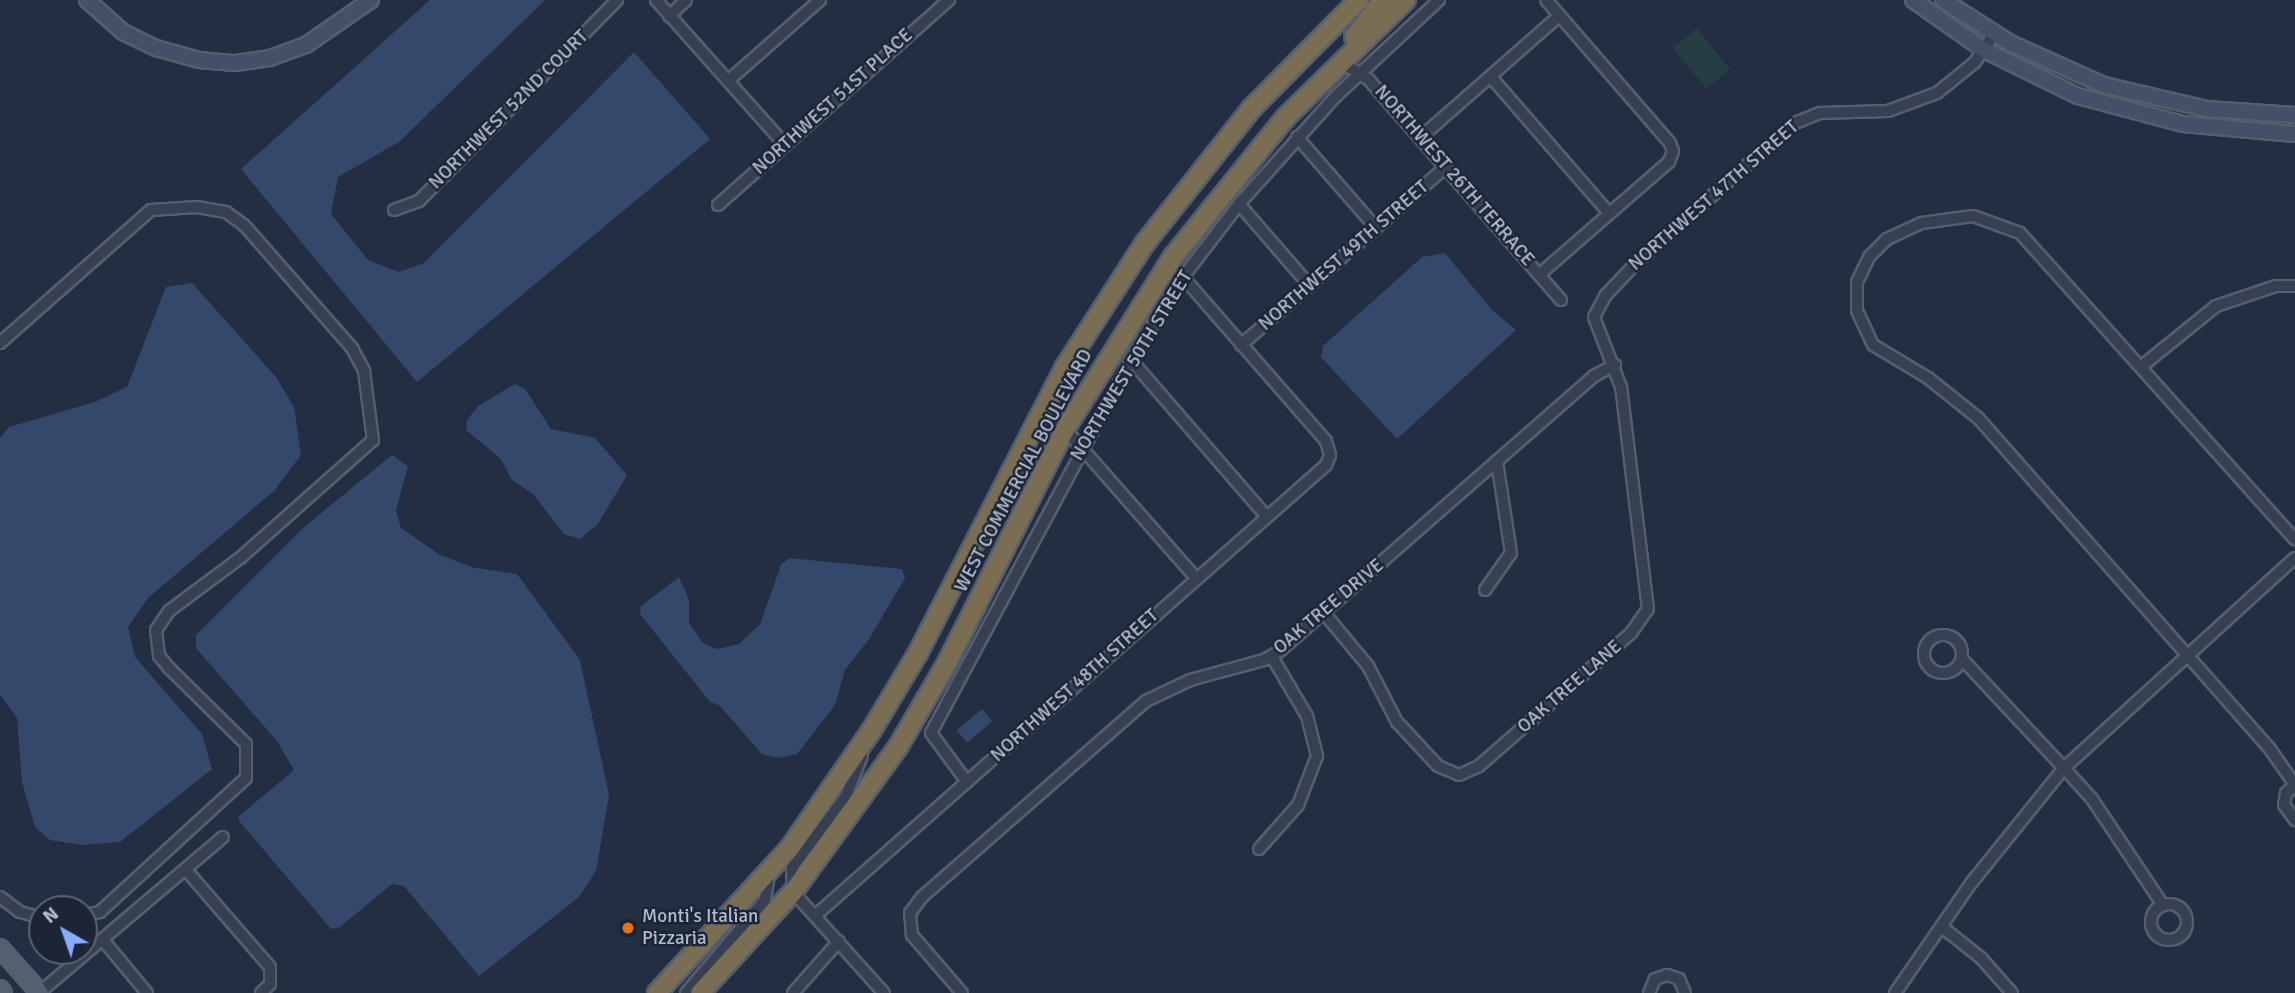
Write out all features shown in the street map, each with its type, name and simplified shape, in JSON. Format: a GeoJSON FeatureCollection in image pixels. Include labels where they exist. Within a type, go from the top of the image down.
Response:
{"type":"FeatureCollection","features":[{"type":"Feature","properties":{"kind":"highway","name":"WEST COMMERCIAL BOULEVARD"},"geometry":{"type":"LineString","coordinates":[[657,993],[770,872],[873,728],[918,653],[1036,421],[1095,317],[1181,193],[1252,108],[1359,0]]}},
{"type":"Feature","properties":{"kind":"highway"},"geometry":{"type":"LineString","coordinates":[[1339,61],[1383,0]]}},
{"type":"Feature","properties":{"kind":"highway","name":"WEST COMMERCIAL BOULEVARD"},"geometry":{"type":"LineString","coordinates":[[700,993],[793,892],[844,826],[939,677],[1065,429],[1190,232],[1264,142],[1339,61],[1406,0]]}},
{"type":"Feature","properties":{"kind":"main road"},"geometry":{"type":"LineString","coordinates":[[87,0],[123,32],[156,48],[199,60],[235,62],[270,58],[306,46],[335,29],[371,0]]}},
{"type":"Feature","properties":{"kind":"main road"},"geometry":{"type":"LineString","coordinates":[[1913,0],[1984,50],[2059,88],[2119,109],[2217,130],[2295,134]]}},
{"type":"Feature","properties":{"kind":"main road"},"geometry":{"type":"LineString","coordinates":[[1943,0],[1994,34],[2070,72],[2144,96],[2230,112],[2295,115]]}},
{"type":"Feature","properties":{"kind":"main road"},"geometry":{"type":"LineString","coordinates":[[0,948],[39,993]]}},
{"type":"Feature","properties":{"kind":"street","name":"NORTHWEST 52ND COURT"},"geometry":{"type":"LineString","coordinates":[[394,209],[419,201],[617,0]]}},
{"type":"Feature","properties":{"kind":"street"},"geometry":{"type":"LineString","coordinates":[[656,0],[785,145]]}},
{"type":"Feature","properties":{"kind":"street"},"geometry":{"type":"LineString","coordinates":[[669,16],[687,0]]}},
{"type":"Feature","properties":{"kind":"street"},"geometry":{"type":"LineString","coordinates":[[728,81],[820,0]]}},
{"type":"Feature","properties":{"kind":"street","name":"NORTHWEST 51ST PLACE"},"geometry":{"type":"LineString","coordinates":[[719,205],[948,0]]}},
{"type":"Feature","properties":{"kind":"street","name":"NORTHWEST 50TH STREET"},"geometry":{"type":"LineString","coordinates":[[967,782],[937,745],[931,733],[1131,360],[1183,277],[1239,204],[1297,137],[1361,72],[1439,0]]}},
{"type":"Feature","properties":{"kind":"street"},"geometry":{"type":"LineString","coordinates":[[1540,274],[1669,162],[1673,151],[1670,143],[1545,0]]}},
{"type":"Feature","properties":{"kind":"street"},"geometry":{"type":"LineString","coordinates":[[1420,138],[1559,16]]}},
{"type":"Feature","properties":{"kind":"street","name":"NORTHWEST 47TH STREET"},"geometry":{"type":"LineString","coordinates":[[1615,365],[1594,317],[1622,276],[1796,123],[1820,113],[1888,111],[1927,97],[1954,82],[1984,50],[1994,34]]}},
{"type":"Feature","properties":{"kind":"street","name":"NORTHWEST 26TH TERRACE"},"geometry":{"type":"LineString","coordinates":[[1339,61],[1361,72],[1447,166],[1561,300]]}},
{"type":"Feature","properties":{"kind":"street"},"geometry":{"type":"LineString","coordinates":[[1491,77],[1609,213]]}},
{"type":"Feature","properties":{"kind":"street"},"geometry":{"type":"LineString","coordinates":[[1297,137],[1376,228]]}},
{"type":"Feature","properties":{"kind":"street","name":"NORTHWEST 49TH STREET"},"geometry":{"type":"LineString","coordinates":[[1241,345],[1447,166]]}},
{"type":"Feature","properties":{"kind":"street"},"geometry":{"type":"LineString","coordinates":[[1239,204],[1310,286]]}},
{"type":"Feature","properties":{"kind":"street"},"geometry":{"type":"LineString","coordinates":[[0,343],[151,211],[197,207],[226,212],[244,225],[352,348],[364,370],[373,440],[240,558],[169,611],[156,630],[159,656],[246,744],[246,778],[98,912]]}},
{"type":"Feature","properties":{"kind":"street"},"geometry":{"type":"LineString","coordinates":[[2295,540],[2037,248],[2020,233],[1994,221],[1973,216],[1922,223],[1887,239],[1869,257],[1857,282],[1857,310],[1873,345],[1928,378],[1978,418],[2283,764],[2295,785],[2286,793],[2284,805],[2295,820]]}},
{"type":"Feature","properties":{"kind":"street"},"geometry":{"type":"LineString","coordinates":[[1183,277],[1241,345]]}},
{"type":"Feature","properties":{"kind":"street"},"geometry":{"type":"LineString","coordinates":[[2142,366],[2216,306],[2276,286],[2295,286]]}},
{"type":"Feature","properties":{"kind":"street","name":"NORTHWEST 48TH STREET"},"geometry":{"type":"LineString","coordinates":[[816,915],[1325,465],[1330,455],[1326,441],[1241,345]]}},
{"type":"Feature","properties":{"kind":"street"},"geometry":{"type":"LineString","coordinates":[[1131,360],[1266,516]]}},
{"type":"Feature","properties":{"kind":"street","name":"OAK TREE DRIVE"},"geometry":{"type":"LineString","coordinates":[[961,993],[912,935],[910,914],[922,897],[1146,701],[1190,680],[1272,657],[1594,376],[1615,365]]}},
{"type":"Feature","properties":{"kind":"street","name":"OAK TREE LANE"},"geometry":{"type":"LineString","coordinates":[[1324,613],[1362,657],[1398,722],[1438,766],[1459,775],[1479,766],[1631,633],[1648,608],[1615,365]]}},
{"type":"Feature","properties":{"kind":"street"},"geometry":{"type":"LineString","coordinates":[[1036,421],[1065,429],[1196,578]]}},
{"type":"Feature","properties":{"kind":"street"},"geometry":{"type":"LineString","coordinates":[[1485,590],[1511,553],[1497,461]]}},
{"type":"Feature","properties":{"kind":"street"},"geometry":{"type":"LineString","coordinates":[[1895,993],[2028,808],[2064,768],[2186,653],[2295,558]]}},
{"type":"Feature","properties":{"kind":"street"},"geometry":{"type":"LineString","coordinates":[[1259,849],[1298,805],[1317,757],[1304,708],[1272,657]]}},
{"type":"Feature","properties":{"kind":"street"},"geometry":{"type":"LineString","coordinates":[[1962,659],[2092,799],[2163,905]]}},
{"type":"Feature","properties":{"kind":"street","name":"WEST COMMERCIAL BOULEVARD"},"geometry":{"type":"LineString","coordinates":[[793,892],[792,868],[846,796],[873,728]]}},
{"type":"Feature","properties":{"kind":"street"},"geometry":{"type":"LineString","coordinates":[[39,993],[223,837]]}},
{"type":"Feature","properties":{"kind":"street"},"geometry":{"type":"LineString","coordinates":[[186,870],[270,967],[270,984],[261,993]]}},
{"type":"Feature","properties":{"kind":"street","name":"WEST COMMERCIAL BOULEVARD"},"geometry":{"type":"LineString","coordinates":[[686,993],[765,900],[770,872]]}},
{"type":"Feature","properties":{"kind":"street"},"geometry":{"type":"LineString","coordinates":[[793,892],[884,993]]}},
{"type":"Feature","properties":{"kind":"street"},"geometry":{"type":"LineString","coordinates":[[0,897],[20,912],[28,914]]}},
{"type":"Feature","properties":{"kind":"street"},"geometry":{"type":"LineString","coordinates":[[1942,927],[1981,958],[2012,993]]}},
{"type":"Feature","properties":{"kind":"street"},"geometry":{"type":"LineString","coordinates":[[103,940],[147,993]]}},
{"type":"Feature","properties":{"kind":"street"},"geometry":{"type":"LineString","coordinates":[[793,993],[839,941]]}},
{"type":"Feature","properties":{"kind":"street"},"geometry":{"type":"LineString","coordinates":[[1649,993],[1656,979],[1667,975],[1679,979],[1685,993]]}},
{"type":"Feature","properties":{"kind":"green space"},"geometry":{"type":"Polygon","coordinates":[[[1697,28],[1730,69],[1706,89],[1673,48],[1697,28]]]}},
{"type":"Feature","properties":{"kind":"water"},"geometry":{"type":"Polygon","coordinates":[[[430,0],[545,0],[399,142],[338,177],[331,214],[368,260],[399,272],[424,263],[634,52],[710,139],[417,382],[241,169],[430,0]]]}},
{"type":"Feature","properties":{"kind":"water"},"geometry":{"type":"Polygon","coordinates":[[[1445,253],[1492,310],[1516,330],[1397,439],[1321,357],[1323,346],[1422,257],[1445,253]]]}},
{"type":"Feature","properties":{"kind":"water"},"geometry":{"type":"Polygon","coordinates":[[[192,283],[276,377],[294,407],[301,455],[274,491],[148,598],[128,627],[135,657],[202,734],[212,769],[120,842],[82,845],[50,840],[35,827],[22,782],[17,718],[0,695],[0,438],[9,427],[95,402],[127,387],[166,287],[192,283]]]}},
{"type":"Feature","properties":{"kind":"water"},"geometry":{"type":"Polygon","coordinates":[[[515,384],[525,389],[551,429],[595,438],[627,475],[598,524],[580,539],[564,534],[533,494],[512,480],[500,458],[466,430],[467,420],[478,406],[515,384]]]}},
{"type":"Feature","properties":{"kind":"water"},"geometry":{"type":"Polygon","coordinates":[[[392,455],[408,466],[396,510],[401,528],[440,555],[475,568],[517,574],[580,660],[609,795],[596,871],[579,897],[479,976],[404,886],[392,884],[340,927],[331,929],[240,822],[238,817],[294,770],[277,741],[196,648],[196,635],[303,528],[392,455]]]}},
{"type":"Feature","properties":{"kind":"water"},"geometry":{"type":"Polygon","coordinates":[[[789,558],[902,569],[905,578],[869,639],[845,670],[835,705],[797,754],[778,758],[762,754],[719,705],[710,702],[640,614],[641,606],[679,577],[689,600],[689,623],[703,643],[717,649],[739,644],[760,624],[781,565],[789,558]]]}},
{"type":"Feature","properties":{"kind":"water"},"geometry":{"type":"Polygon","coordinates":[[[982,709],[992,721],[967,742],[957,730],[982,709]]]}},
{"type":"Feature","properties":{"kind":"place","name":"Monti's Italian Pizzaria"},"geometry":{"type":"Point","coordinates":[628,928]}}]}
